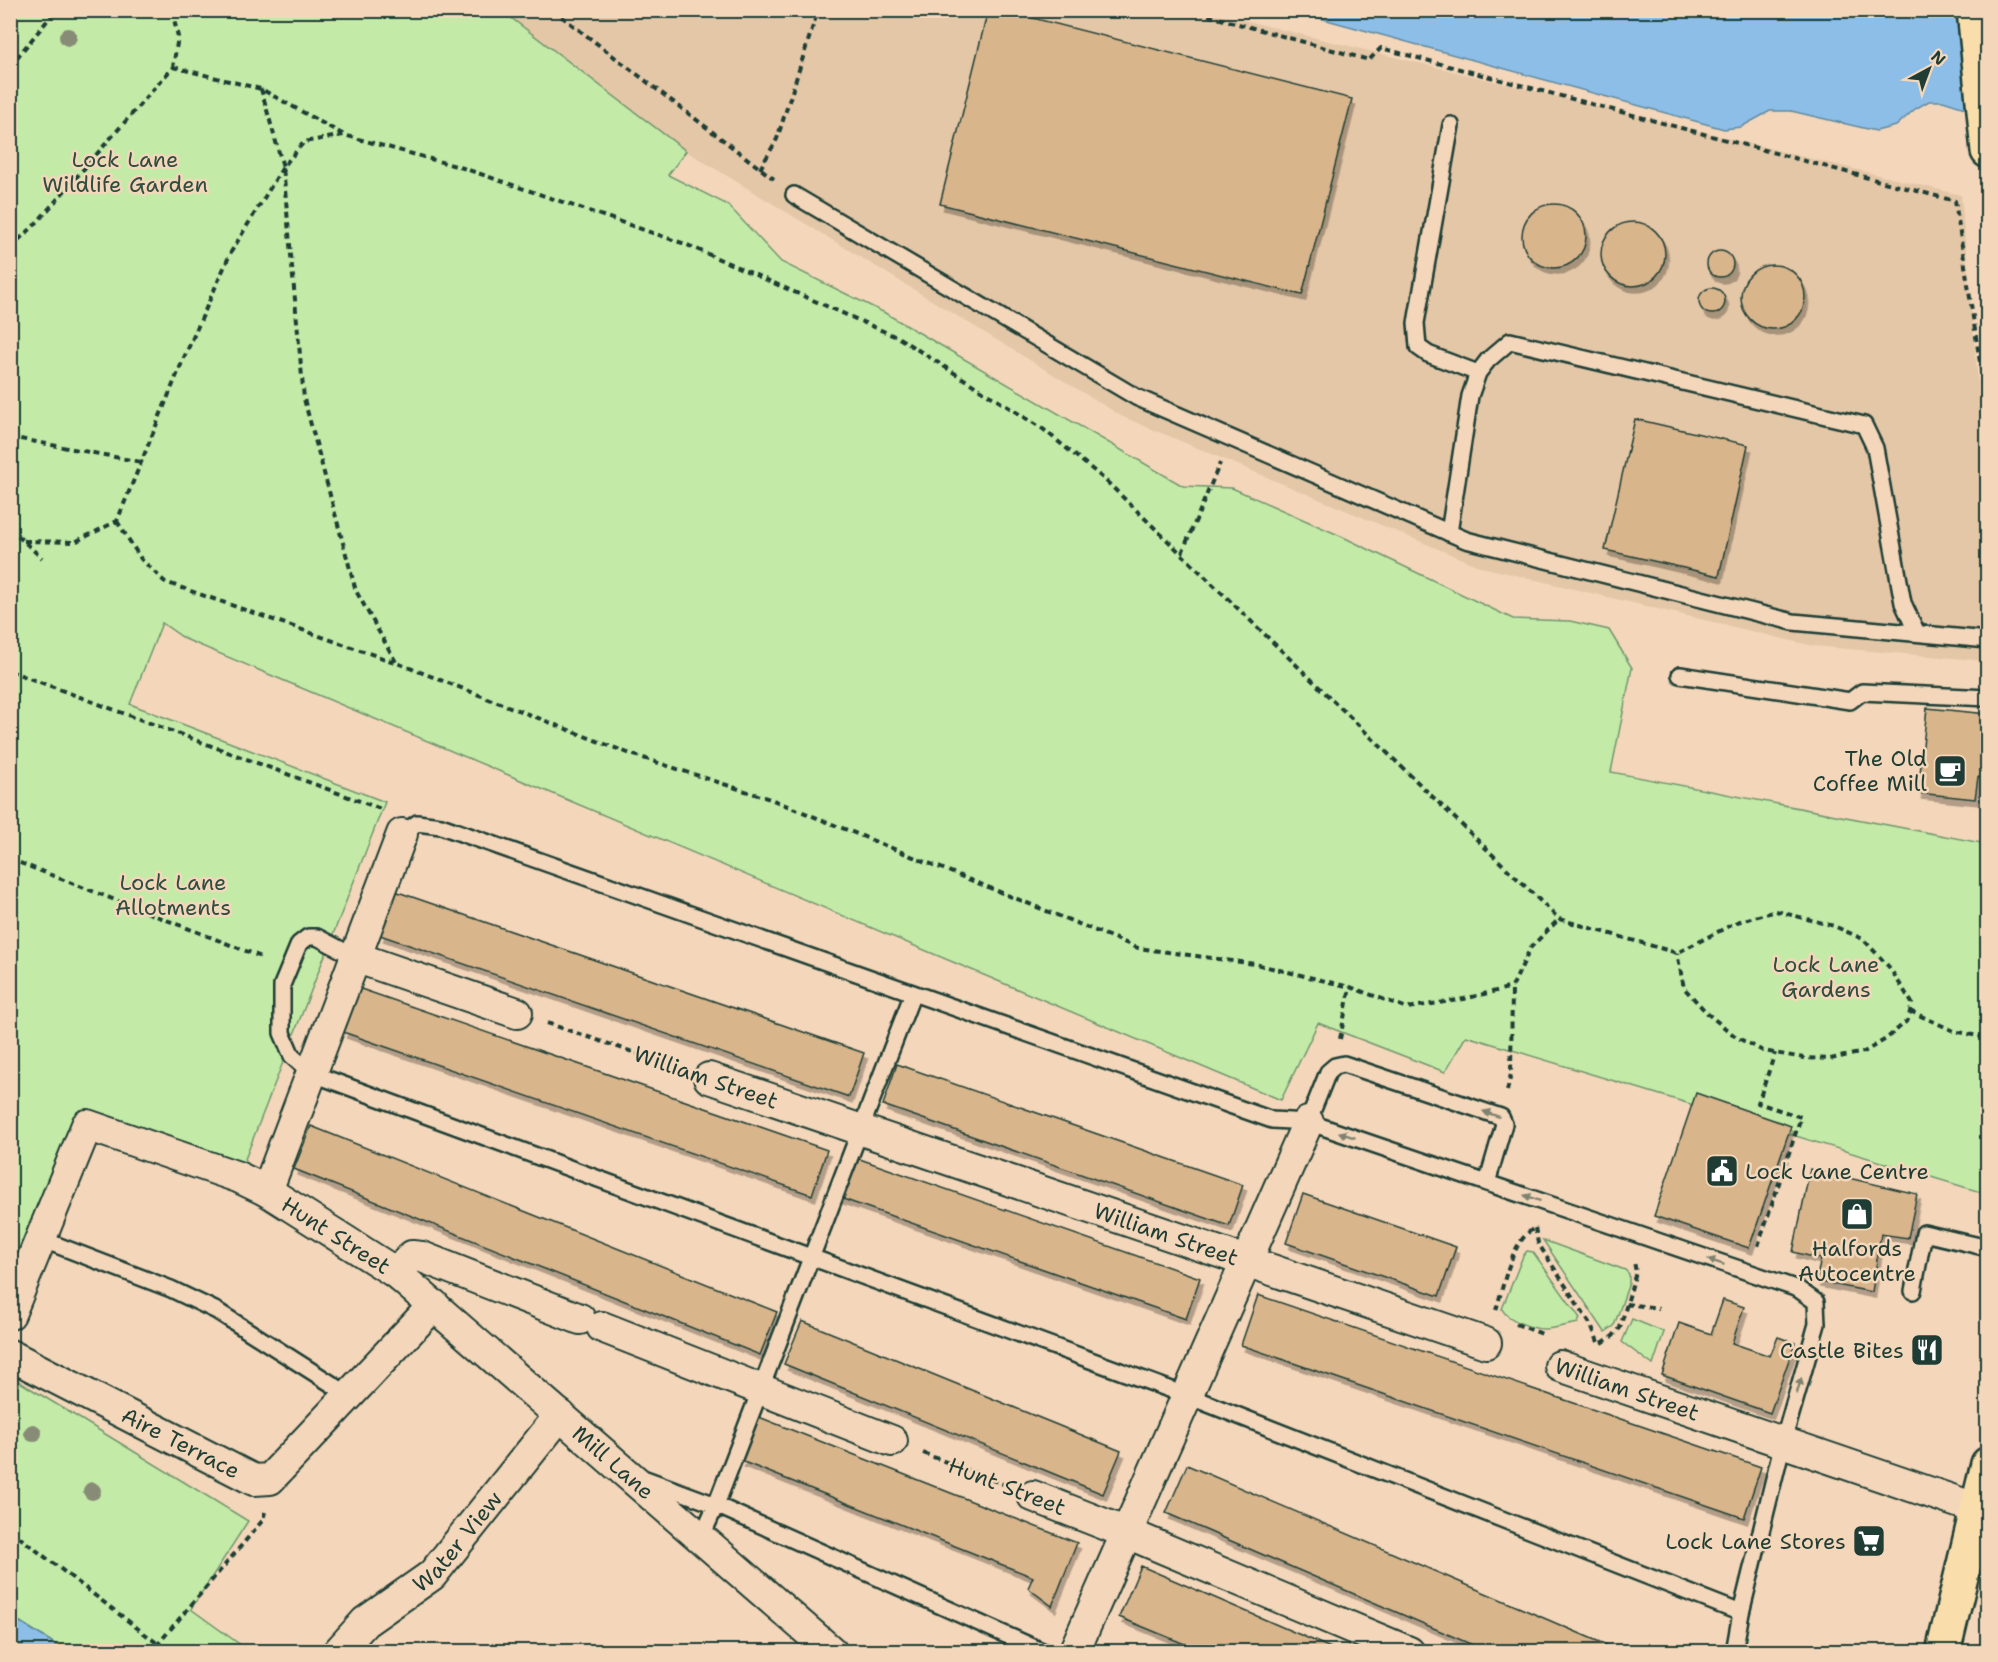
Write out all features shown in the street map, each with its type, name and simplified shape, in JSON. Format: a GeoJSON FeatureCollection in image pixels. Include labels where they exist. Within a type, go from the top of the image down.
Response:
{"type":"FeatureCollection","features":[{"type":"Feature","properties":{"kind":"main road"},"geometry":{"type":"LineString","coordinates":[[1974,10],[1988,151]]}},
{"type":"Feature","properties":{"kind":"main road"},"geometry":{"type":"LineString","coordinates":[[1943,1652],[1983,1510],[1988,1464]]}},
{"type":"Feature","properties":{"kind":"street"},"geometry":{"type":"LineString","coordinates":[[267,1191],[355,957],[409,828]]}},
{"type":"Feature","properties":{"kind":"street"},"geometry":{"type":"LineString","coordinates":[[355,957],[517,1012]]}},
{"type":"Feature","properties":{"kind":"street","name":"William Street"},"geometry":{"type":"LineString","coordinates":[[709,1078],[1248,1261],[1490,1329]]}},
{"type":"Feature","properties":{"kind":"street"},"geometry":{"type":"LineString","coordinates":[[1074,1652],[1308,1122]]}},
{"type":"Feature","properties":{"kind":"street","name":"Hunt Street"},"geometry":{"type":"LineString","coordinates":[[41,1239],[87,1125],[238,1177],[267,1191],[396,1273],[412,1256],[422,1257],[892,1441]]}},
{"type":"Feature","properties":{"kind":"street"},"geometry":{"type":"LineString","coordinates":[[10,1314],[41,1239]]}},
{"type":"Feature","properties":{"kind":"street","name":"Mill Lane"},"geometry":{"type":"LineString","coordinates":[[396,1273],[832,1652]]}},
{"type":"Feature","properties":{"kind":"street","name":"Aire Terrace"},"geometry":{"type":"LineString","coordinates":[[10,1355],[254,1480],[270,1479],[434,1305]]}},
{"type":"Feature","properties":{"kind":"street","name":"William Street"},"geometry":{"type":"LineString","coordinates":[[1560,1366],[1983,1510]]}},
{"type":"Feature","properties":{"kind":"street","name":"Water View"},"geometry":{"type":"LineString","coordinates":[[338,1652],[365,1622],[432,1575],[560,1415]]}},
{"type":"Feature","properties":{"kind":"street","name":"Hunt Street"},"geometry":{"type":"LineString","coordinates":[[1034,1496],[1409,1652]]}},
{"type":"Feature","properties":{"kind":"lane"},"geometry":{"type":"LineString","coordinates":[[1451,125],[1416,323],[1418,347],[1428,354],[1478,373]]}},
{"type":"Feature","properties":{"kind":"lane"},"geometry":{"type":"LineString","coordinates":[[794,195],[1136,397],[1466,540],[1793,622],[1988,639]]}},
{"type":"Feature","properties":{"kind":"lane"},"geometry":{"type":"LineString","coordinates":[[1449,533],[1470,396],[1478,373],[1488,360],[1510,341],[1864,425],[1875,448],[1904,603],[1917,633]]}},
{"type":"Feature","properties":{"kind":"lane"},"geometry":{"type":"LineString","coordinates":[[1680,675],[1850,701],[1862,692],[1988,698]]}},
{"type":"Feature","properties":{"kind":"lane"},"geometry":{"type":"LineString","coordinates":[[409,828],[441,826],[1272,1120],[1308,1122],[1798,1289],[1816,1302],[1817,1324],[1783,1442],[1741,1613],[1734,1652]]}},
{"type":"Feature","properties":{"kind":"lane"},"geometry":{"type":"LineString","coordinates":[[355,957],[317,937],[308,937],[299,944],[282,985],[282,1033],[292,1056],[311,1073],[1188,1395],[1741,1613]]}},
{"type":"Feature","properties":{"kind":"lane"},"geometry":{"type":"LineString","coordinates":[[701,1538],[716,1505],[913,993]]}},
{"type":"Feature","properties":{"kind":"lane"},"geometry":{"type":"LineString","coordinates":[[1308,1122],[1328,1072],[1335,1066],[1344,1064],[1501,1117],[1504,1124],[1487,1183]]}},
{"type":"Feature","properties":{"kind":"lane"},"geometry":{"type":"LineString","coordinates":[[1913,1291],[1924,1233],[1988,1248]]}},
{"type":"Feature","properties":{"kind":"lane"},"geometry":{"type":"LineString","coordinates":[[41,1239],[171,1289],[217,1311],[349,1395]]}},
{"type":"Feature","properties":{"kind":"lane"},"geometry":{"type":"LineString","coordinates":[[624,1471],[716,1505],[1044,1652]]}},
{"type":"Feature","properties":{"kind":"path"},"geometry":{"type":"LineString","coordinates":[[10,66],[56,10]]}},
{"type":"Feature","properties":{"kind":"path"},"geometry":{"type":"LineString","coordinates":[[10,247],[32,228],[173,67],[178,37],[172,10]]}},
{"type":"Feature","properties":{"kind":"path"},"geometry":{"type":"LineString","coordinates":[[553,10],[794,195]]}},
{"type":"Feature","properties":{"kind":"path"},"geometry":{"type":"LineString","coordinates":[[760,169],[777,139],[818,10]]}},
{"type":"Feature","properties":{"kind":"path"},"geometry":{"type":"LineString","coordinates":[[1188,10],[1369,60],[1381,48],[1955,201],[1988,414]]}},
{"type":"Feature","properties":{"kind":"path"},"geometry":{"type":"LineString","coordinates":[[173,67],[261,89],[344,135],[463,168],[685,244],[899,338],[1043,429],[1104,478],[1559,919],[1677,953],[1737,922],[1776,911],[1822,923],[1863,939],[1889,967],[1912,1003],[1908,1020],[1886,1039],[1864,1052],[1830,1059],[1804,1058],[1763,1051],[1736,1037],[1708,1014],[1684,988],[1677,953]]}},
{"type":"Feature","properties":{"kind":"path"},"geometry":{"type":"LineString","coordinates":[[261,89],[283,166],[304,399],[356,591],[397,663]]}},
{"type":"Feature","properties":{"kind":"path"},"geometry":{"type":"LineString","coordinates":[[24,541],[75,542],[117,521],[183,360],[231,252],[283,166],[304,142],[344,135]]}},
{"type":"Feature","properties":{"kind":"path"},"geometry":{"type":"LineString","coordinates":[[10,437],[141,462]]}},
{"type":"Feature","properties":{"kind":"path"},"geometry":{"type":"LineString","coordinates":[[1182,553],[1231,438]]}},
{"type":"Feature","properties":{"kind":"path"},"geometry":{"type":"LineString","coordinates":[[117,521],[141,559],[165,582],[397,663],[628,753],[773,800],[1138,948],[1255,964],[1350,987],[1407,1008],[1464,999],[1512,987]]}},
{"type":"Feature","properties":{"kind":"path"},"geometry":{"type":"LineString","coordinates":[[10,529],[42,558]]}},
{"type":"Feature","properties":{"kind":"path"},"geometry":{"type":"LineString","coordinates":[[10,670],[409,828]]}},
{"type":"Feature","properties":{"kind":"path"},"geometry":{"type":"LineString","coordinates":[[10,859],[289,968]]}},
{"type":"Feature","properties":{"kind":"path"},"geometry":{"type":"LineString","coordinates":[[1501,1117],[1511,1074],[1512,987],[1531,947],[1559,919]]}},
{"type":"Feature","properties":{"kind":"path"},"geometry":{"type":"LineString","coordinates":[[1335,1066],[1350,987]]}},
{"type":"Feature","properties":{"kind":"path"},"geometry":{"type":"LineString","coordinates":[[1910,1011],[1954,1031],[1988,1038]]}},
{"type":"Feature","properties":{"kind":"path","name":"William Street"},"geometry":{"type":"LineString","coordinates":[[517,1012],[709,1078]]}},
{"type":"Feature","properties":{"kind":"path"},"geometry":{"type":"LineString","coordinates":[[1749,1273],[1801,1117],[1758,1103],[1775,1053]]}},
{"type":"Feature","properties":{"kind":"path"},"geometry":{"type":"LineString","coordinates":[[1538,1201],[1535,1228],[1538,1243],[1592,1328],[1599,1345]]}},
{"type":"Feature","properties":{"kind":"path"},"geometry":{"type":"LineString","coordinates":[[1545,1231],[1535,1228],[1524,1235],[1515,1249],[1490,1329],[1553,1338]]}},
{"type":"Feature","properties":{"kind":"path"},"geometry":{"type":"LineString","coordinates":[[1587,1343],[1599,1345],[1613,1336],[1620,1328],[1636,1272],[1634,1260],[1630,1256]]}},
{"type":"Feature","properties":{"kind":"path"},"geometry":{"type":"LineString","coordinates":[[1626,1304],[1659,1308]]}},
{"type":"Feature","properties":{"kind":"path","name":"Hunt Street"},"geometry":{"type":"LineString","coordinates":[[892,1441],[1034,1496]]}},
{"type":"Feature","properties":{"kind":"path"},"geometry":{"type":"LineString","coordinates":[[158,1644],[263,1520],[270,1479]]}},
{"type":"Feature","properties":{"kind":"path"},"geometry":{"type":"LineString","coordinates":[[10,1530],[168,1652]]}},
{"type":"Feature","properties":{"kind":"shaded area"},"geometry":{"type":"Polygon","coordinates":[[[502,11],[1206,11],[1961,195],[1987,483],[1987,661],[1813,646],[1481,567],[1123,417],[686,151],[502,11]]]}},
{"type":"Feature","properties":{"kind":"green space"},"geometry":{"type":"Polygon","coordinates":[[[10,11],[502,11],[686,151],[668,175],[728,205],[781,262],[885,313],[1183,486],[1232,488],[1343,537],[1513,619],[1570,621],[1609,630],[1632,668],[1611,772],[1987,844],[1987,1194],[1466,1036],[1445,1072],[1318,1023],[1281,1100],[185,639],[162,623],[130,704],[385,802],[238,1177],[87,1125],[11,1310],[10,11]]]}},
{"type":"Feature","properties":{"kind":"green space"},"geometry":{"type":"Polygon","coordinates":[[[1543,1240],[1625,1270],[1629,1274],[1629,1283],[1614,1326],[1605,1332],[1543,1240]]]}},
{"type":"Feature","properties":{"kind":"green space"},"geometry":{"type":"Polygon","coordinates":[[[1527,1251],[1533,1252],[1580,1318],[1578,1323],[1539,1329],[1509,1317],[1502,1309],[1527,1251]]]}},
{"type":"Feature","properties":{"kind":"green space"},"geometry":{"type":"Polygon","coordinates":[[[1632,1319],[1664,1332],[1653,1365],[1622,1342],[1632,1319]]]}},
{"type":"Feature","properties":{"kind":"green space"},"geometry":{"type":"Polygon","coordinates":[[[10,1376],[248,1521],[191,1609],[249,1651],[66,1651],[11,1616],[10,1376]]]}},
{"type":"Feature","properties":{"kind":"water"},"geometry":{"type":"Polygon","coordinates":[[[1294,11],[1950,11],[1987,19],[1987,115],[1943,101],[1929,101],[1915,109],[1896,126],[1876,131],[1791,111],[1770,111],[1741,127],[1724,129],[1294,11]]]}},
{"type":"Feature","properties":{"kind":"water"},"geometry":{"type":"Polygon","coordinates":[[[10,1616],[66,1651],[11,1651],[10,1616]]]}},
{"type":"Feature","properties":{"kind":"building"},"geometry":{"type":"Polygon","coordinates":[[[988,10],[1001,10],[1352,99],[1302,295],[940,204],[988,10]]]}},
{"type":"Feature","properties":{"kind":"building"},"geometry":{"type":"Polygon","coordinates":[[[1554,204],[1566,206],[1577,213],[1584,224],[1586,236],[1584,248],[1577,259],[1566,266],[1554,268],[1542,266],[1531,259],[1524,248],[1522,236],[1524,224],[1531,213],[1542,206],[1554,204]]]}},
{"type":"Feature","properties":{"kind":"building"},"geometry":{"type":"Polygon","coordinates":[[[1633,222],[1645,224],[1656,231],[1663,242],[1665,254],[1663,266],[1656,277],[1645,284],[1633,286],[1621,284],[1610,277],[1603,266],[1601,254],[1603,242],[1610,231],[1621,224],[1633,222]]]}},
{"type":"Feature","properties":{"kind":"building"},"geometry":{"type":"Polygon","coordinates":[[[1720,251],[1729,255],[1733,264],[1729,273],[1720,277],[1711,273],[1707,264],[1711,255],[1720,251]]]}},
{"type":"Feature","properties":{"kind":"building"},"geometry":{"type":"Polygon","coordinates":[[[1773,265],[1785,267],[1796,274],[1803,285],[1805,297],[1803,309],[1796,320],[1785,327],[1773,329],[1761,327],[1750,320],[1743,309],[1741,297],[1743,285],[1750,274],[1761,267],[1773,265]]]}},
{"type":"Feature","properties":{"kind":"building"},"geometry":{"type":"Polygon","coordinates":[[[1712,288],[1721,292],[1725,301],[1721,310],[1712,314],[1703,310],[1699,301],[1703,292],[1712,288]]]}},
{"type":"Feature","properties":{"kind":"building"},"geometry":{"type":"Polygon","coordinates":[[[1635,419],[1748,445],[1719,576],[1605,550],[1635,419]]]}},
{"type":"Feature","properties":{"kind":"building"},"geometry":{"type":"Polygon","coordinates":[[[1927,708],[1988,714],[1988,779],[1978,777],[1975,799],[1918,793],[1927,708]]]}},
{"type":"Feature","properties":{"kind":"building"},"geometry":{"type":"Polygon","coordinates":[[[395,891],[864,1053],[849,1097],[380,935],[395,891]]]}},
{"type":"Feature","properties":{"kind":"building"},"geometry":{"type":"Polygon","coordinates":[[[358,988],[827,1150],[812,1195],[343,1032],[358,988]]]}},
{"type":"Feature","properties":{"kind":"building"},"geometry":{"type":"Polygon","coordinates":[[[897,1064],[1243,1185],[1229,1226],[883,1105],[897,1064]]]}},
{"type":"Feature","properties":{"kind":"building","name":"Lock Lane Centre"},"geometry":{"type":"Polygon","coordinates":[[[1696,1093],[1791,1126],[1749,1248],[1654,1216],[1696,1093]]]}},
{"type":"Feature","properties":{"kind":"building"},"geometry":{"type":"Polygon","coordinates":[[[311,1126],[777,1312],[760,1355],[294,1169],[311,1126]]]}},
{"type":"Feature","properties":{"kind":"building"},"geometry":{"type":"Polygon","coordinates":[[[854,1157],[1200,1278],[1186,1319],[840,1198],[854,1157]]]}},
{"type":"Feature","properties":{"kind":"building","name":"Halfords Autocentre"},"geometry":{"type":"Polygon","coordinates":[[[1810,1169],[1917,1194],[1908,1238],[1881,1234],[1872,1292],[1816,1281],[1821,1259],[1793,1252],[1810,1169]]]}},
{"type":"Feature","properties":{"kind":"building"},"geometry":{"type":"Polygon","coordinates":[[[1303,1194],[1456,1247],[1439,1296],[1286,1243],[1303,1194]]]}},
{"type":"Feature","properties":{"kind":"building"},"geometry":{"type":"Polygon","coordinates":[[[1258,1295],[1761,1467],[1744,1518],[1241,1345],[1258,1295]]]}},
{"type":"Feature","properties":{"kind":"building"},"geometry":{"type":"Polygon","coordinates":[[[1723,1300],[1744,1307],[1732,1343],[1770,1356],[1778,1337],[1795,1343],[1770,1413],[1662,1375],[1679,1323],[1711,1334],[1723,1300]]]}},
{"type":"Feature","properties":{"kind":"building"},"geometry":{"type":"Polygon","coordinates":[[[802,1321],[1121,1451],[1103,1494],[784,1364],[802,1321]]]}},
{"type":"Feature","properties":{"kind":"building"},"geometry":{"type":"Polygon","coordinates":[[[759,1417],[1077,1543],[1052,1606],[1028,1588],[1033,1577],[741,1461],[759,1417]]]}},
{"type":"Feature","properties":{"kind":"building"},"geometry":{"type":"Polygon","coordinates":[[[1187,1465],[1623,1652],[1489,1652],[1166,1513],[1187,1465]]]}},
{"type":"Feature","properties":{"kind":"building"},"geometry":{"type":"Polygon","coordinates":[[[1141,1566],[1340,1652],[1204,1652],[1119,1617],[1141,1566]]]}},
{"type":"Feature","properties":{"kind":"place","name":"The Old Coffee Mill"},"geometry":{"type":"Point","coordinates":[1950,771]}},
{"type":"Feature","properties":{"kind":"place","name":"Lock Lane Centre"},"geometry":{"type":"Point","coordinates":[1722,1171]}},
{"type":"Feature","properties":{"kind":"place","name":"Halfords Autocentre"},"geometry":{"type":"Point","coordinates":[1857,1214]}},
{"type":"Feature","properties":{"kind":"place","name":"Castle Bites"},"geometry":{"type":"Point","coordinates":[1927,1350]}},
{"type":"Feature","properties":{"kind":"place","name":"Lock Lane Stores"},"geometry":{"type":"Point","coordinates":[1869,1541]}},
{"type":"Feature","properties":{"kind":"park label","name":"Lock Lane Wildlife Garden"},"geometry":{"type":"Point","coordinates":[125,172]}},
{"type":"Feature","properties":{"kind":"park label","name":"Lock Lane Allotments"},"geometry":{"type":"Point","coordinates":[173,894]}},
{"type":"Feature","properties":{"kind":"park label","name":"Lock Lane Gardens"},"geometry":{"type":"Point","coordinates":[1826,976]}}]}
